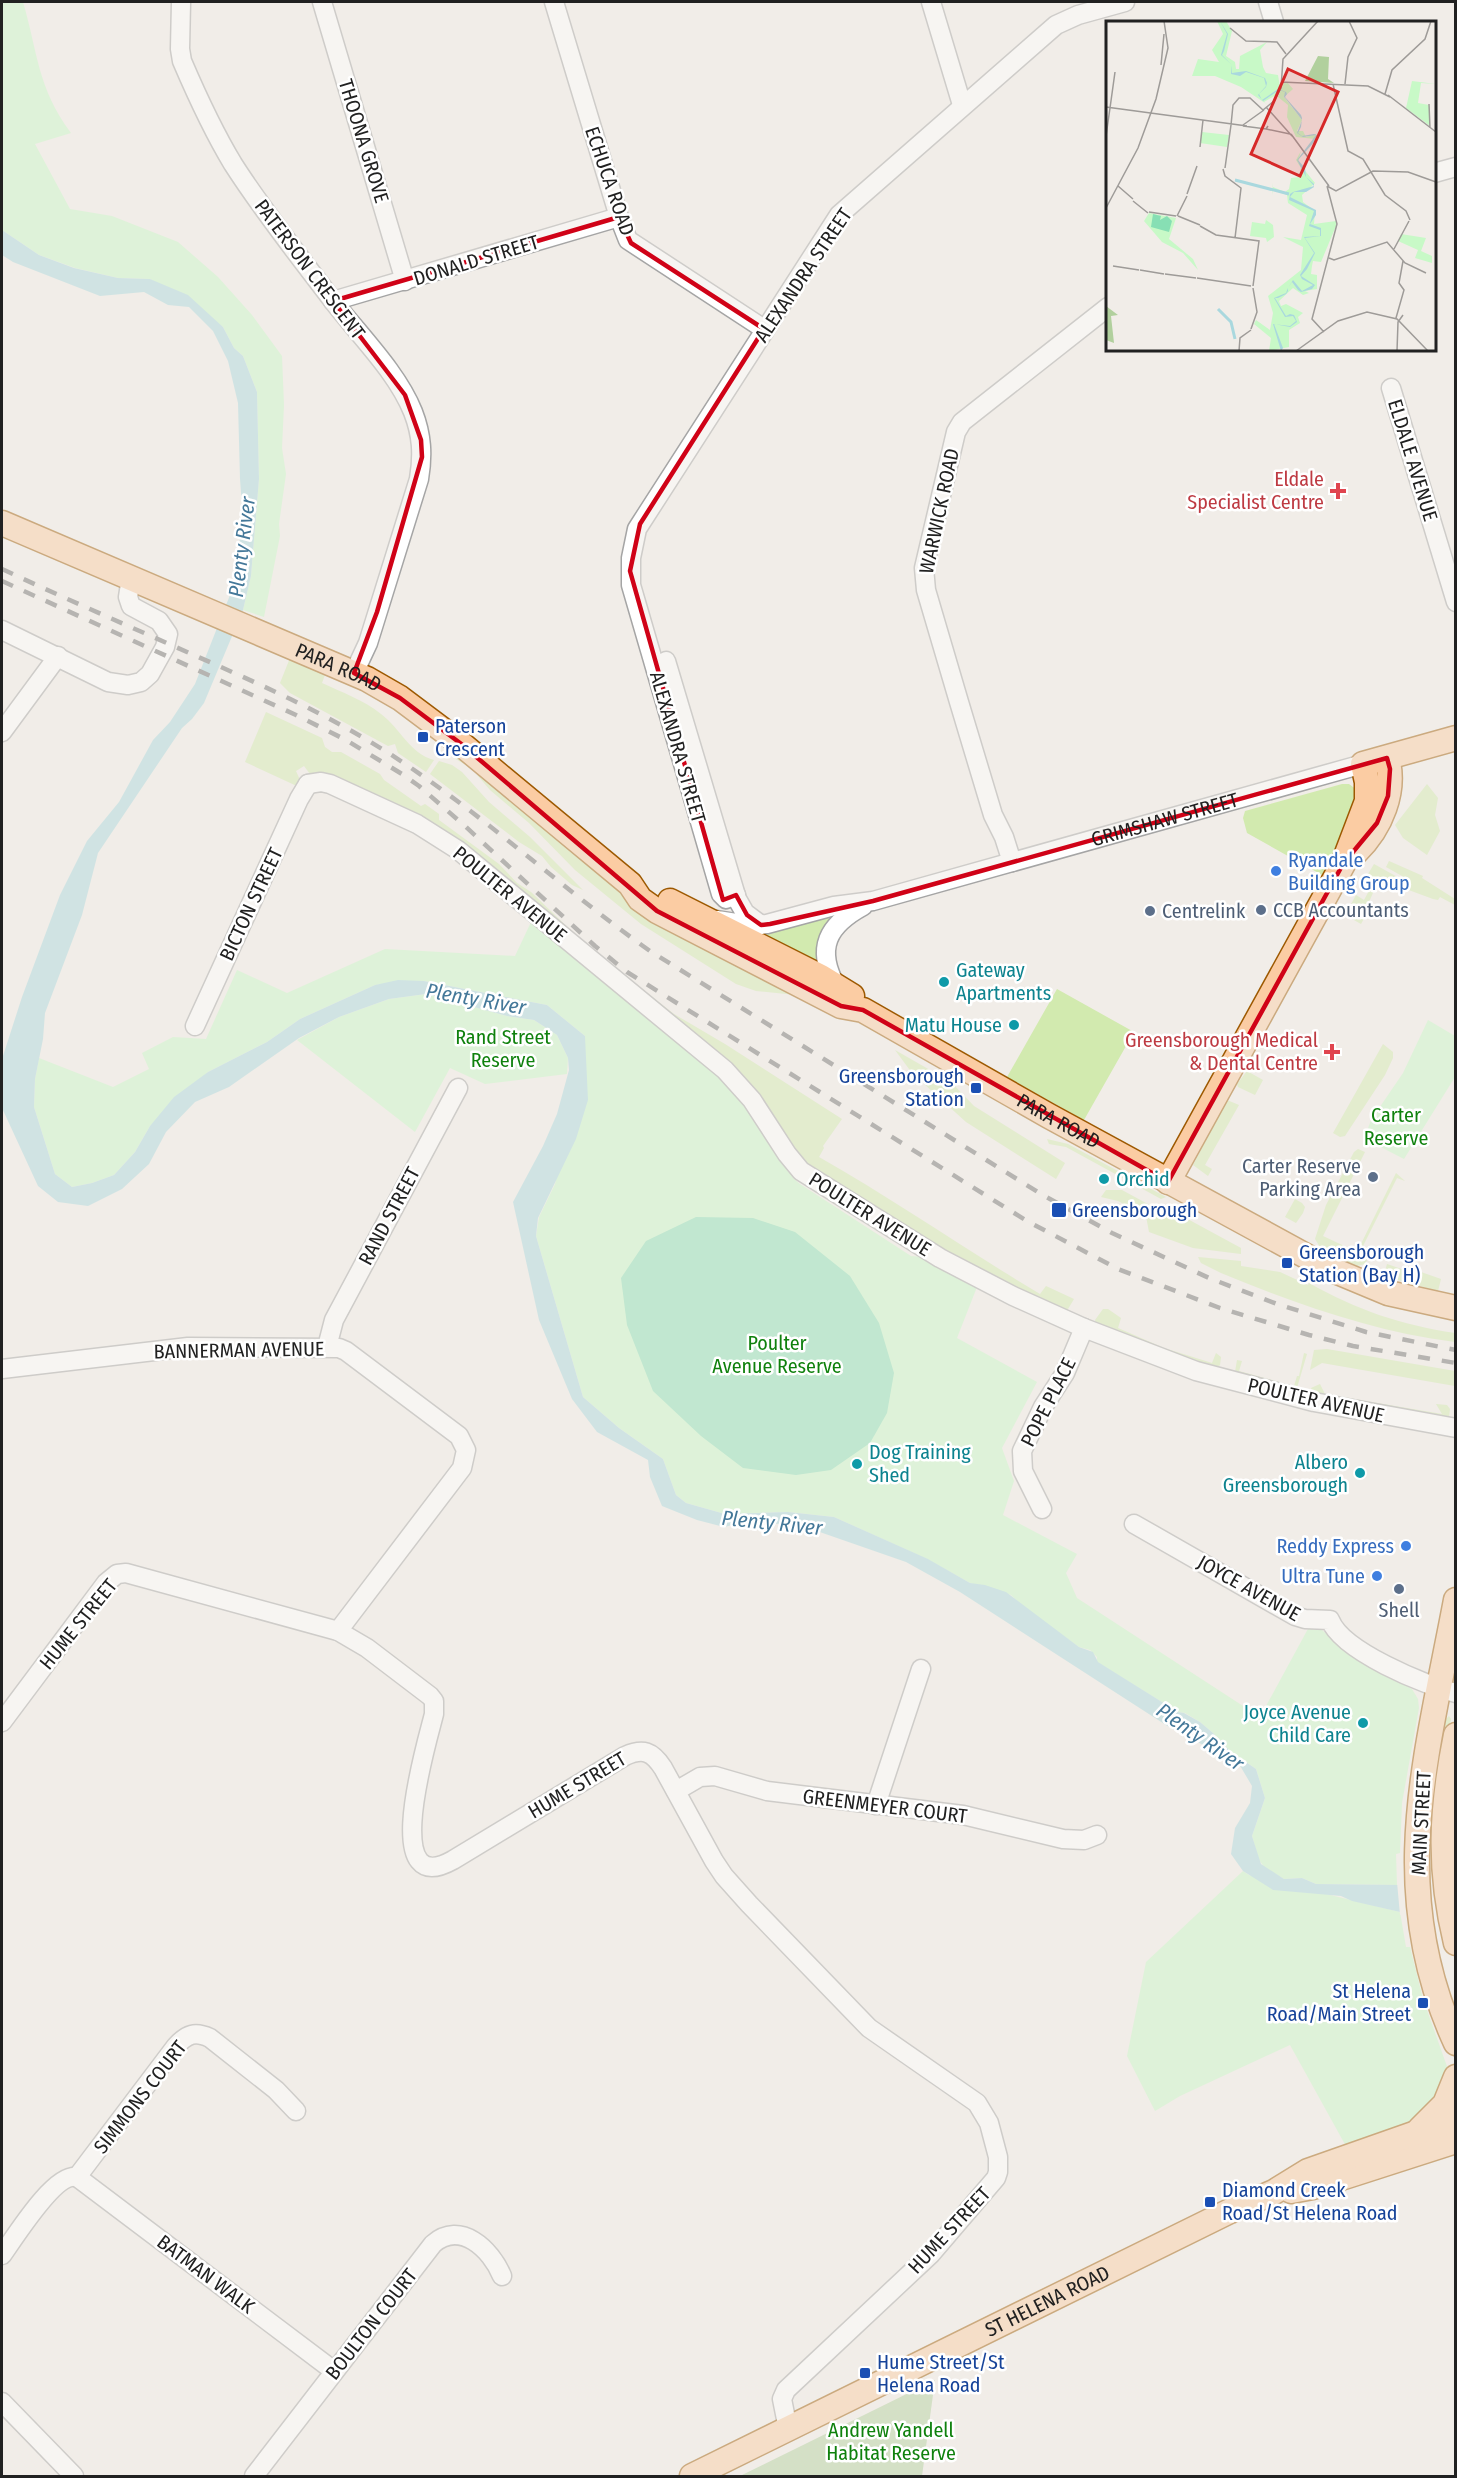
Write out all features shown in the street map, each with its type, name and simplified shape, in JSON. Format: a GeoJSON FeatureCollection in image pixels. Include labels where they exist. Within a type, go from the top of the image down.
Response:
{"type":"FeatureCollection","features":[{"type":"Feature","properties":{"kind":"main road","name":"PARA ROAD"},"geometry":{"type":"LineString","coordinates":[[2,523],[354,673],[400,698],[460,743],[630,884],[640,898],[667,917],[841,1006],[863,1010],[1168,1182],[1346,1277],[1407,1299],[1455,1308]]}},
{"type":"Feature","properties":{"kind":"main road","name":"GRIMSHAW STREET"},"geometry":{"type":"LineString","coordinates":[[1363,764],[1455,738]]}},
{"type":"Feature","properties":{"kind":"main road"},"geometry":{"type":"LineString","coordinates":[[1343,864],[1364,845],[1381,816],[1390,784],[1387,758]]}},
{"type":"Feature","properties":{"kind":"main road"},"geometry":{"type":"LineString","coordinates":[[1168,1182],[1343,864],[1367,801],[1367,782],[1363,764]]}},
{"type":"Feature","properties":{"kind":"main road","name":"PARA ROAD"},"geometry":{"type":"LineString","coordinates":[[630,884],[647,888],[836,986],[857,999],[863,1010]]}},
{"type":"Feature","properties":{"kind":"main road","name":"MAIN STREET"},"geometry":{"type":"LineString","coordinates":[[1455,1600],[1447,1691],[1419,1795],[1416,1851],[1418,1903],[1425,1944],[1438,1999],[1455,2043]]}},
{"type":"Feature","properties":{"kind":"main road","name":"MAIN STREET"},"geometry":{"type":"LineString","coordinates":[[1455,1736],[1445,1794],[1442,1847],[1455,1941]]}},
{"type":"Feature","properties":{"kind":"main road"},"geometry":{"type":"LineString","coordinates":[[1411,2136],[1445,2104],[1455,2077]]}},
{"type":"Feature","properties":{"kind":"main road","name":"ST HELENA ROAD"},"geometry":{"type":"LineString","coordinates":[[692,2476],[1220,2216],[1274,2192],[1308,2171],[1455,2119]]}},
{"type":"Feature","properties":{"kind":"main road","name":"ST HELENA ROAD"},"geometry":{"type":"LineString","coordinates":[[1274,2192],[1313,2187],[1453,2144]]}},
{"type":"Feature","properties":{"kind":"street","name":"PATERSON CRESCENT"},"geometry":{"type":"LineString","coordinates":[[181,2],[182,61],[219,139],[253,193],[405,395],[413,412],[422,448],[419,479],[386,578],[368,643],[354,673]]}},
{"type":"Feature","properties":{"kind":"street","name":"THOONA GROVE"},"geometry":{"type":"LineString","coordinates":[[322,2],[405,281]]}},
{"type":"Feature","properties":{"kind":"street","name":"ECHUCA ROAD"},"geometry":{"type":"LineString","coordinates":[[554,2],[619,217],[631,243],[764,329]]}},
{"type":"Feature","properties":{"kind":"street"},"geometry":{"type":"LineString","coordinates":[[931,2],[962,105]]}},
{"type":"Feature","properties":{"kind":"street","name":"ALEXANDRA STREET"},"geometry":{"type":"LineString","coordinates":[[761,925],[745,913],[736,895],[633,548],[635,534],[839,215],[1056,25],[1078,15],[1125,2]]}},
{"type":"Feature","properties":{"kind":"street"},"geometry":{"type":"LineString","coordinates":[[1268,2],[1274,21]]}},
{"type":"Feature","properties":{"kind":"street"},"geometry":{"type":"LineString","coordinates":[[1436,172],[1455,167]]}},
{"type":"Feature","properties":{"kind":"street","name":"DONALD STREET"},"geometry":{"type":"LineString","coordinates":[[333,302],[619,217]]}},
{"type":"Feature","properties":{"kind":"street","name":"WARWICK ROAD"},"geometry":{"type":"LineString","coordinates":[[1007,863],[996,839],[993,814],[926,590],[924,568],[956,432],[962,422],[1106,308]]}},
{"type":"Feature","properties":{"kind":"street","name":"ELDALE AVENUE"},"geometry":{"type":"LineString","coordinates":[[1391,388],[1455,602]]}},
{"type":"Feature","properties":{"kind":"street"},"geometry":{"type":"LineString","coordinates":[[2,630],[114,684],[136,684],[146,679],[158,662],[168,634],[159,621],[131,606],[128,597],[131,578]]}},
{"type":"Feature","properties":{"kind":"street"},"geometry":{"type":"LineString","coordinates":[[2,732],[58,656]]}},
{"type":"Feature","properties":{"kind":"street","name":"GRIMSHAW STREET"},"geometry":{"type":"LineString","coordinates":[[709,920],[761,925],[834,906],[873,901],[1363,764]]}},
{"type":"Feature","properties":{"kind":"street","name":"BICTON STREET"},"geometry":{"type":"LineString","coordinates":[[196,1026],[299,799],[304,777]]}},
{"type":"Feature","properties":{"kind":"street","name":"POULTER AVENUE"},"geometry":{"type":"LineString","coordinates":[[304,777],[330,784],[417,824],[458,850],[725,1070],[752,1100],[793,1163],[814,1180],[964,1272],[1084,1329],[1161,1359],[1253,1387],[1314,1402],[1455,1428]]}},
{"type":"Feature","properties":{"kind":"street","name":"GRIMSHAW STREET"},"geometry":{"type":"LineString","coordinates":[[836,986],[827,963],[826,949],[829,935],[843,917],[873,901]]}},
{"type":"Feature","properties":{"kind":"street","name":"RAND STREET"},"geometry":{"type":"LineString","coordinates":[[327,1347],[334,1320],[458,1088]]}},
{"type":"Feature","properties":{"kind":"street","name":"POPE PLACE"},"geometry":{"type":"LineString","coordinates":[[1042,1509],[1023,1471],[1022,1451],[1043,1407],[1065,1373],[1084,1329]]}},
{"type":"Feature","properties":{"kind":"street","name":"BANNERMAN AVENUE"},"geometry":{"type":"LineString","coordinates":[[2,1369],[188,1347],[327,1347],[346,1351],[459,1436],[466,1450],[462,1468],[338,1632]]}},
{"type":"Feature","properties":{"kind":"street","name":"JOYCE AVENUE"},"geometry":{"type":"LineString","coordinates":[[1134,1524],[1295,1616],[1311,1620],[1330,1620],[1337,1634],[1348,1644],[1422,1683],[1447,1691]]}},
{"type":"Feature","properties":{"kind":"street","name":"HUME STREET"},"geometry":{"type":"LineString","coordinates":[[2,1722],[106,1583],[117,1574],[135,1575],[338,1632],[367,1648],[424,1690],[434,1701],[434,1714],[412,1806],[411,1824],[416,1853],[428,1866],[443,1865],[634,1752],[647,1751],[652,1754],[676,1791],[714,1861],[735,1889],[869,2028],[977,2103],[988,2123],[998,2157],[996,2178],[948,2236],[786,2390],[782,2399],[788,2428]]}},
{"type":"Feature","properties":{"kind":"street"},"geometry":{"type":"LineString","coordinates":[[876,1805],[921,1669]]}},
{"type":"Feature","properties":{"kind":"street","name":"GREENMEYER COURT"},"geometry":{"type":"LineString","coordinates":[[676,1791],[700,1777],[715,1776],[767,1791],[972,1816],[1063,1839],[1084,1840],[1097,1835]]}},
{"type":"Feature","properties":{"kind":"street","name":"SIMMONS COURT"},"geometry":{"type":"LineString","coordinates":[[2,2255],[52,2188],[65,2178],[77,2177],[176,2046],[188,2035],[202,2034],[210,2038],[276,2090],[296,2111]]}},
{"type":"Feature","properties":{"kind":"street","name":"BATMAN WALK"},"geometry":{"type":"LineString","coordinates":[[77,2177],[334,2371]]}},
{"type":"Feature","properties":{"kind":"street","name":"BOULTON COURT"},"geometry":{"type":"LineString","coordinates":[[254,2476],[440,2237],[452,2234],[465,2235],[488,2253],[502,2276]]}},
{"type":"Feature","properties":{"kind":"street"},"geometry":{"type":"LineString","coordinates":[[2,2402],[74,2476]]}},
{"type":"Feature","properties":{"kind":"highlighted area"},"geometry":{"type":"Polygon","coordinates":[[[619,217],[631,243],[764,329],[640,524],[630,571],[723,900],[736,895],[747,915],[761,925],[770,924],[873,901],[1387,758],[1390,769],[1388,796],[1377,823],[1343,864],[1168,1182],[863,1010],[841,1006],[657,911],[460,743],[400,698],[354,673],[377,612],[422,457],[421,440],[405,395],[333,301],[619,217]]]}},
{"type":"Feature","properties":{"kind":"green space"},"geometry":{"type":"Polygon","coordinates":[[[2,2],[23,2],[45,85],[51,100],[71,133],[35,144],[70,209],[112,216],[178,242],[218,277],[252,315],[282,356],[284,405],[282,448],[286,474],[279,524],[280,536],[264,617],[243,610],[251,576],[259,479],[257,392],[243,356],[234,348],[223,327],[150,279],[118,278],[75,268],[39,255],[2,230],[2,2]]]}},
{"type":"Feature","properties":{"kind":"green space"},"geometry":{"type":"Polygon","coordinates":[[[290,658],[326,672],[322,683],[360,700],[381,714],[418,752],[434,760],[426,772],[398,753],[395,744],[388,746],[290,693],[280,683],[290,658]]]}},
{"type":"Feature","properties":{"kind":"green space"},"geometry":{"type":"Polygon","coordinates":[[[266,712],[322,738],[325,747],[332,752],[341,752],[380,774],[384,780],[421,806],[425,804],[439,814],[439,820],[499,864],[583,942],[674,1014],[842,1119],[823,1146],[819,1157],[1040,1294],[1046,1286],[1074,1299],[1065,1314],[962,1262],[813,1171],[488,866],[310,774],[304,766],[296,771],[300,780],[299,787],[245,762],[266,712]]]}},
{"type":"Feature","properties":{"kind":"green space"},"geometry":{"type":"Polygon","coordinates":[[[452,755],[460,758],[796,995],[756,991],[736,984],[641,924],[575,870],[529,823],[490,790],[472,769],[452,755]]]}},
{"type":"Feature","properties":{"kind":"green space"},"geometry":{"type":"Polygon","coordinates":[[[439,761],[452,765],[462,772],[489,802],[530,837],[583,890],[572,885],[542,856],[519,842],[430,774],[439,761]]]}},
{"type":"Feature","properties":{"kind":"green space"},"geometry":{"type":"Polygon","coordinates":[[[1349,784],[1357,790],[1353,820],[1322,875],[1247,833],[1243,818],[1245,811],[1349,784]]]}},
{"type":"Feature","properties":{"kind":"green space"},"geometry":{"type":"Polygon","coordinates":[[[1427,784],[1438,798],[1435,815],[1440,831],[1427,855],[1403,838],[1395,825],[1427,784]]]}},
{"type":"Feature","properties":{"kind":"green space"},"geometry":{"type":"Polygon","coordinates":[[[1389,861],[1423,876],[1422,878],[1455,899],[1455,905],[1440,897],[1438,900],[1433,899],[1379,879],[1369,902],[1372,904],[1361,924],[1345,915],[1356,895],[1364,900],[1370,889],[1362,884],[1374,864],[1401,879],[1402,876],[1386,867],[1389,861]]]}},
{"type":"Feature","properties":{"kind":"green space"},"geometry":{"type":"Polygon","coordinates":[[[835,913],[823,971],[754,934],[835,913]]]}},
{"type":"Feature","properties":{"kind":"green space","name":"Poulter Avenue Reserve"},"geometry":{"type":"Polygon","coordinates":[[[532,920],[734,1090],[791,1170],[793,1178],[800,1184],[911,1256],[923,1257],[977,1287],[957,1338],[1037,1382],[1002,1448],[1014,1481],[1003,1515],[1077,1554],[1066,1573],[1077,1598],[1260,1717],[1309,1627],[1322,1630],[1347,1652],[1412,1689],[1418,1699],[1419,1708],[1402,1803],[1400,1853],[1396,1854],[1397,1885],[1316,1884],[1302,1878],[1284,1879],[1265,1868],[1259,1860],[1252,1836],[1265,1798],[1256,1769],[1230,1751],[1200,1722],[1185,1713],[1178,1712],[1097,1662],[1097,1657],[1090,1650],[1079,1647],[1023,1607],[1011,1595],[970,1583],[927,1559],[834,1517],[788,1512],[725,1514],[686,1503],[676,1495],[663,1459],[619,1428],[583,1397],[536,1236],[539,1217],[555,1184],[585,1036],[547,1005],[424,981],[375,985],[300,1019],[267,1042],[208,1072],[150,1126],[135,1152],[114,1175],[72,1187],[55,1174],[34,1107],[35,1079],[39,1058],[113,1087],[149,1069],[142,1053],[173,1037],[206,1039],[237,970],[287,993],[385,949],[515,956],[532,920]]]}},
{"type":"Feature","properties":{"kind":"green space"},"geometry":{"type":"Polygon","coordinates":[[[1057,989],[1134,1032],[1084,1120],[1007,1077],[1057,989]]]}},
{"type":"Feature","properties":{"kind":"green space","name":"Rand Street Reserve"},"geometry":{"type":"Polygon","coordinates":[[[426,994],[507,1016],[534,1020],[557,1035],[568,1058],[567,1074],[485,1084],[450,1068],[415,1132],[297,1040],[339,1017],[389,999],[426,994]]]}},
{"type":"Feature","properties":{"kind":"green space","name":"Carter Reserve"},"geometry":{"type":"Polygon","coordinates":[[[1428,1020],[1455,1036],[1455,1077],[1404,1159],[1371,1142],[1367,1131],[1371,1120],[1403,1073],[1428,1020]]]}},
{"type":"Feature","properties":{"kind":"green space"},"geometry":{"type":"Polygon","coordinates":[[[1383,1044],[1393,1052],[1393,1058],[1385,1075],[1345,1136],[1340,1137],[1333,1133],[1383,1044]]]}},
{"type":"Feature","properties":{"kind":"green space"},"geometry":{"type":"Polygon","coordinates":[[[895,1050],[951,1082],[974,1106],[1065,1163],[1056,1179],[966,1122],[912,1073],[895,1050]]]}},
{"type":"Feature","properties":{"kind":"green space"},"geometry":{"type":"Polygon","coordinates":[[[1247,1071],[1263,1080],[1255,1095],[1238,1087],[1237,1084],[1247,1071]]]}},
{"type":"Feature","properties":{"kind":"green space"},"geometry":{"type":"Polygon","coordinates":[[[1227,1100],[1239,1105],[1205,1165],[1212,1169],[1208,1176],[1193,1165],[1227,1100]]]}},
{"type":"Feature","properties":{"kind":"green space"},"geometry":{"type":"Polygon","coordinates":[[[1047,1139],[1068,1144],[1166,1197],[1161,1199],[1066,1147],[1049,1144],[1047,1139]]]}},
{"type":"Feature","properties":{"kind":"green space"},"geometry":{"type":"Polygon","coordinates":[[[1358,1149],[1365,1152],[1323,1236],[1357,1252],[1396,1173],[1405,1181],[1397,1178],[1360,1252],[1368,1258],[1365,1264],[1357,1266],[1323,1252],[1315,1239],[1326,1205],[1354,1152],[1358,1149]]]}},
{"type":"Feature","properties":{"kind":"green space"},"geometry":{"type":"Polygon","coordinates":[[[1106,1190],[1122,1190],[1168,1215],[1171,1210],[1241,1248],[1241,1254],[1193,1248],[1149,1232],[1146,1216],[1118,1201],[1101,1197],[1106,1190]]]}},
{"type":"Feature","properties":{"kind":"green space"},"geometry":{"type":"Polygon","coordinates":[[[1295,1199],[1305,1207],[1296,1223],[1285,1217],[1295,1199]]]}},
{"type":"Feature","properties":{"kind":"green space"},"geometry":{"type":"Polygon","coordinates":[[[696,1217],[753,1218],[795,1232],[850,1276],[879,1323],[894,1373],[887,1413],[870,1443],[831,1470],[796,1475],[743,1468],[701,1436],[653,1391],[627,1325],[621,1278],[646,1241],[696,1217]]]}},
{"type":"Feature","properties":{"kind":"green space"},"geometry":{"type":"Polygon","coordinates":[[[1198,1257],[1241,1261],[1241,1266],[1280,1272],[1308,1285],[1309,1283],[1362,1309],[1416,1326],[1455,1333],[1455,1342],[1366,1324],[1307,1306],[1221,1273],[1201,1263],[1198,1257]]]}},
{"type":"Feature","properties":{"kind":"green space"},"geometry":{"type":"Polygon","coordinates":[[[1387,1264],[1419,1275],[1421,1272],[1441,1279],[1438,1291],[1387,1277],[1385,1271],[1387,1264]]]}},
{"type":"Feature","properties":{"kind":"green space"},"geometry":{"type":"Polygon","coordinates":[[[1103,1309],[1108,1309],[1121,1318],[1118,1328],[1164,1348],[1212,1363],[1216,1353],[1221,1357],[1220,1365],[1216,1369],[1096,1325],[1095,1320],[1103,1309]]]}},
{"type":"Feature","properties":{"kind":"green space"},"geometry":{"type":"Polygon","coordinates":[[[1327,1349],[1455,1371],[1455,1386],[1322,1363],[1310,1370],[1314,1350],[1327,1349]]]}},
{"type":"Feature","properties":{"kind":"green space"},"geometry":{"type":"Polygon","coordinates":[[[1304,1353],[1307,1354],[1296,1391],[1235,1372],[1237,1360],[1242,1361],[1239,1371],[1294,1386],[1299,1376],[1304,1353]]]}},
{"type":"Feature","properties":{"kind":"green space"},"geometry":{"type":"Polygon","coordinates":[[[1320,1384],[1325,1394],[1442,1414],[1436,1404],[1447,1405],[1450,1409],[1449,1417],[1313,1394],[1311,1388],[1320,1384]]]}},
{"type":"Feature","properties":{"kind":"green space"},"geometry":{"type":"Polygon","coordinates":[[[1449,1716],[1451,1719],[1444,1752],[1433,1838],[1424,1838],[1431,1790],[1446,1719],[1449,1716]]]}},
{"type":"Feature","properties":{"kind":"green space"},"geometry":{"type":"Polygon","coordinates":[[[1243,1871],[1249,1875],[1400,1912],[1406,1947],[1410,1947],[1423,1999],[1449,2072],[1448,2084],[1415,2120],[1347,2148],[1290,2045],[1180,2096],[1155,2111],[1127,2056],[1146,1962],[1243,1871]]]}},
{"type":"Feature","properties":{"kind":"green space","name":"Andrew Yandell Habitat Reserve"},"geometry":{"type":"Polygon","coordinates":[[[935,2380],[922,2476],[740,2476],[935,2380]]]}},
{"type":"Feature","properties":{"kind":"water","name":"Plenty River"},"geometry":{"type":"Polygon","coordinates":[[[2,230],[39,255],[74,268],[118,278],[150,279],[188,295],[223,327],[234,348],[243,356],[257,392],[259,479],[251,576],[243,610],[204,703],[182,728],[98,853],[82,915],[45,1013],[43,1039],[35,1079],[34,1107],[55,1174],[72,1187],[114,1175],[135,1152],[150,1126],[174,1097],[208,1072],[267,1042],[300,1019],[375,985],[398,980],[424,981],[547,1005],[585,1036],[588,1100],[576,1139],[538,1218],[536,1236],[583,1397],[619,1428],[663,1459],[676,1495],[686,1503],[725,1514],[788,1512],[834,1517],[928,1559],[970,1583],[1006,1592],[1079,1647],[1093,1652],[1098,1662],[1178,1712],[1200,1722],[1230,1751],[1256,1769],[1265,1798],[1252,1836],[1261,1864],[1284,1879],[1302,1878],[1316,1884],[1405,1885],[1400,1912],[1352,1901],[1341,1896],[1273,1890],[1243,1871],[1231,1854],[1235,1828],[1250,1803],[1252,1786],[1239,1764],[1169,1727],[960,1592],[906,1562],[814,1530],[785,1524],[741,1523],[724,1527],[697,1520],[662,1506],[650,1477],[648,1460],[597,1432],[572,1399],[539,1320],[513,1202],[557,1114],[569,1070],[568,1058],[557,1035],[534,1020],[507,1016],[426,994],[389,999],[339,1017],[299,1038],[229,1087],[195,1102],[166,1132],[149,1164],[122,1189],[88,1206],[58,1202],[38,1186],[2,1108],[3,1056],[60,895],[87,841],[119,802],[153,740],[170,722],[195,684],[232,590],[243,519],[238,403],[228,361],[213,331],[189,307],[168,305],[144,292],[100,296],[13,262],[2,255],[2,230]]]}},
{"type":"Feature","properties":{"kind":"pier"},"geometry":{"type":"Polygon","coordinates":[[[1456,1871],[1456,1895],[1400,1915],[1397,1882],[1456,1871]]]}},
{"type":"Feature","properties":{"kind":"railway"},"geometry":{"type":"LineString","coordinates":[[2,569],[270,689],[367,740],[457,801],[650,951],[1041,1194],[1112,1233],[1209,1278],[1277,1304],[1366,1332],[1456,1350]]}},
{"type":"Feature","properties":{"kind":"railway"},"geometry":{"type":"LineString","coordinates":[[2,581],[296,715],[346,740],[402,774],[466,827],[595,946],[627,972],[1027,1221],[1118,1269],[1220,1308],[1353,1346],[1456,1363]]}},
{"type":"Feature","properties":{"kind":"place","name":"Eldale Specialist Centre"},"geometry":{"type":"Point","coordinates":[1338,491]}},
{"type":"Feature","properties":{"kind":"place","name":"Paterson Crescent"},"geometry":{"type":"Point","coordinates":[423,737]}},
{"type":"Feature","properties":{"kind":"place","name":"Ryandale Building Group"},"geometry":{"type":"Point","coordinates":[1276,871]}},
{"type":"Feature","properties":{"kind":"place","name":"CCB Accountants"},"geometry":{"type":"Point","coordinates":[1261,910]}},
{"type":"Feature","properties":{"kind":"place","name":"Centrelink"},"geometry":{"type":"Point","coordinates":[1150,911]}},
{"type":"Feature","properties":{"kind":"place","name":"Gateway Apartments"},"geometry":{"type":"Point","coordinates":[944,982]}},
{"type":"Feature","properties":{"kind":"place","name":"Matu House"},"geometry":{"type":"Point","coordinates":[1014,1025]}},
{"type":"Feature","properties":{"kind":"place","name":"Greensborough Medical & Dental Centre"},"geometry":{"type":"Point","coordinates":[1332,1052]}},
{"type":"Feature","properties":{"kind":"place","name":"Greensborough Station"},"geometry":{"type":"Point","coordinates":[976,1088]}},
{"type":"Feature","properties":{"kind":"place","name":"Carter Reserve Parking Area"},"geometry":{"type":"Point","coordinates":[1373,1177]}},
{"type":"Feature","properties":{"kind":"place","name":"Orchid"},"geometry":{"type":"Point","coordinates":[1104,1179]}},
{"type":"Feature","properties":{"kind":"place","name":"Greensborough"},"geometry":{"type":"Point","coordinates":[1059,1210]}},
{"type":"Feature","properties":{"kind":"place","name":"Greensborough Station (Bay H)"},"geometry":{"type":"Point","coordinates":[1287,1263]}},
{"type":"Feature","properties":{"kind":"place","name":"Dog Training Shed"},"geometry":{"type":"Point","coordinates":[857,1464]}},
{"type":"Feature","properties":{"kind":"place","name":"Albero Greensborough"},"geometry":{"type":"Point","coordinates":[1360,1473]}},
{"type":"Feature","properties":{"kind":"place","name":"Reddy Express"},"geometry":{"type":"Point","coordinates":[1406,1546]}},
{"type":"Feature","properties":{"kind":"place","name":"Ultra Tune"},"geometry":{"type":"Point","coordinates":[1377,1576]}},
{"type":"Feature","properties":{"kind":"place","name":"Shell"},"geometry":{"type":"Point","coordinates":[1399,1589]}},
{"type":"Feature","properties":{"kind":"place","name":"Joyce Avenue Child Care"},"geometry":{"type":"Point","coordinates":[1363,1723]}},
{"type":"Feature","properties":{"kind":"place","name":"St Helena Road/Main Street"},"geometry":{"type":"Point","coordinates":[1423,2003]}},
{"type":"Feature","properties":{"kind":"place","name":"Diamond Creek Road/St Helena Road"},"geometry":{"type":"Point","coordinates":[1210,2202]}},
{"type":"Feature","properties":{"kind":"place","name":"Hume Street/St Helena Road"},"geometry":{"type":"Point","coordinates":[865,2373]}}]}
